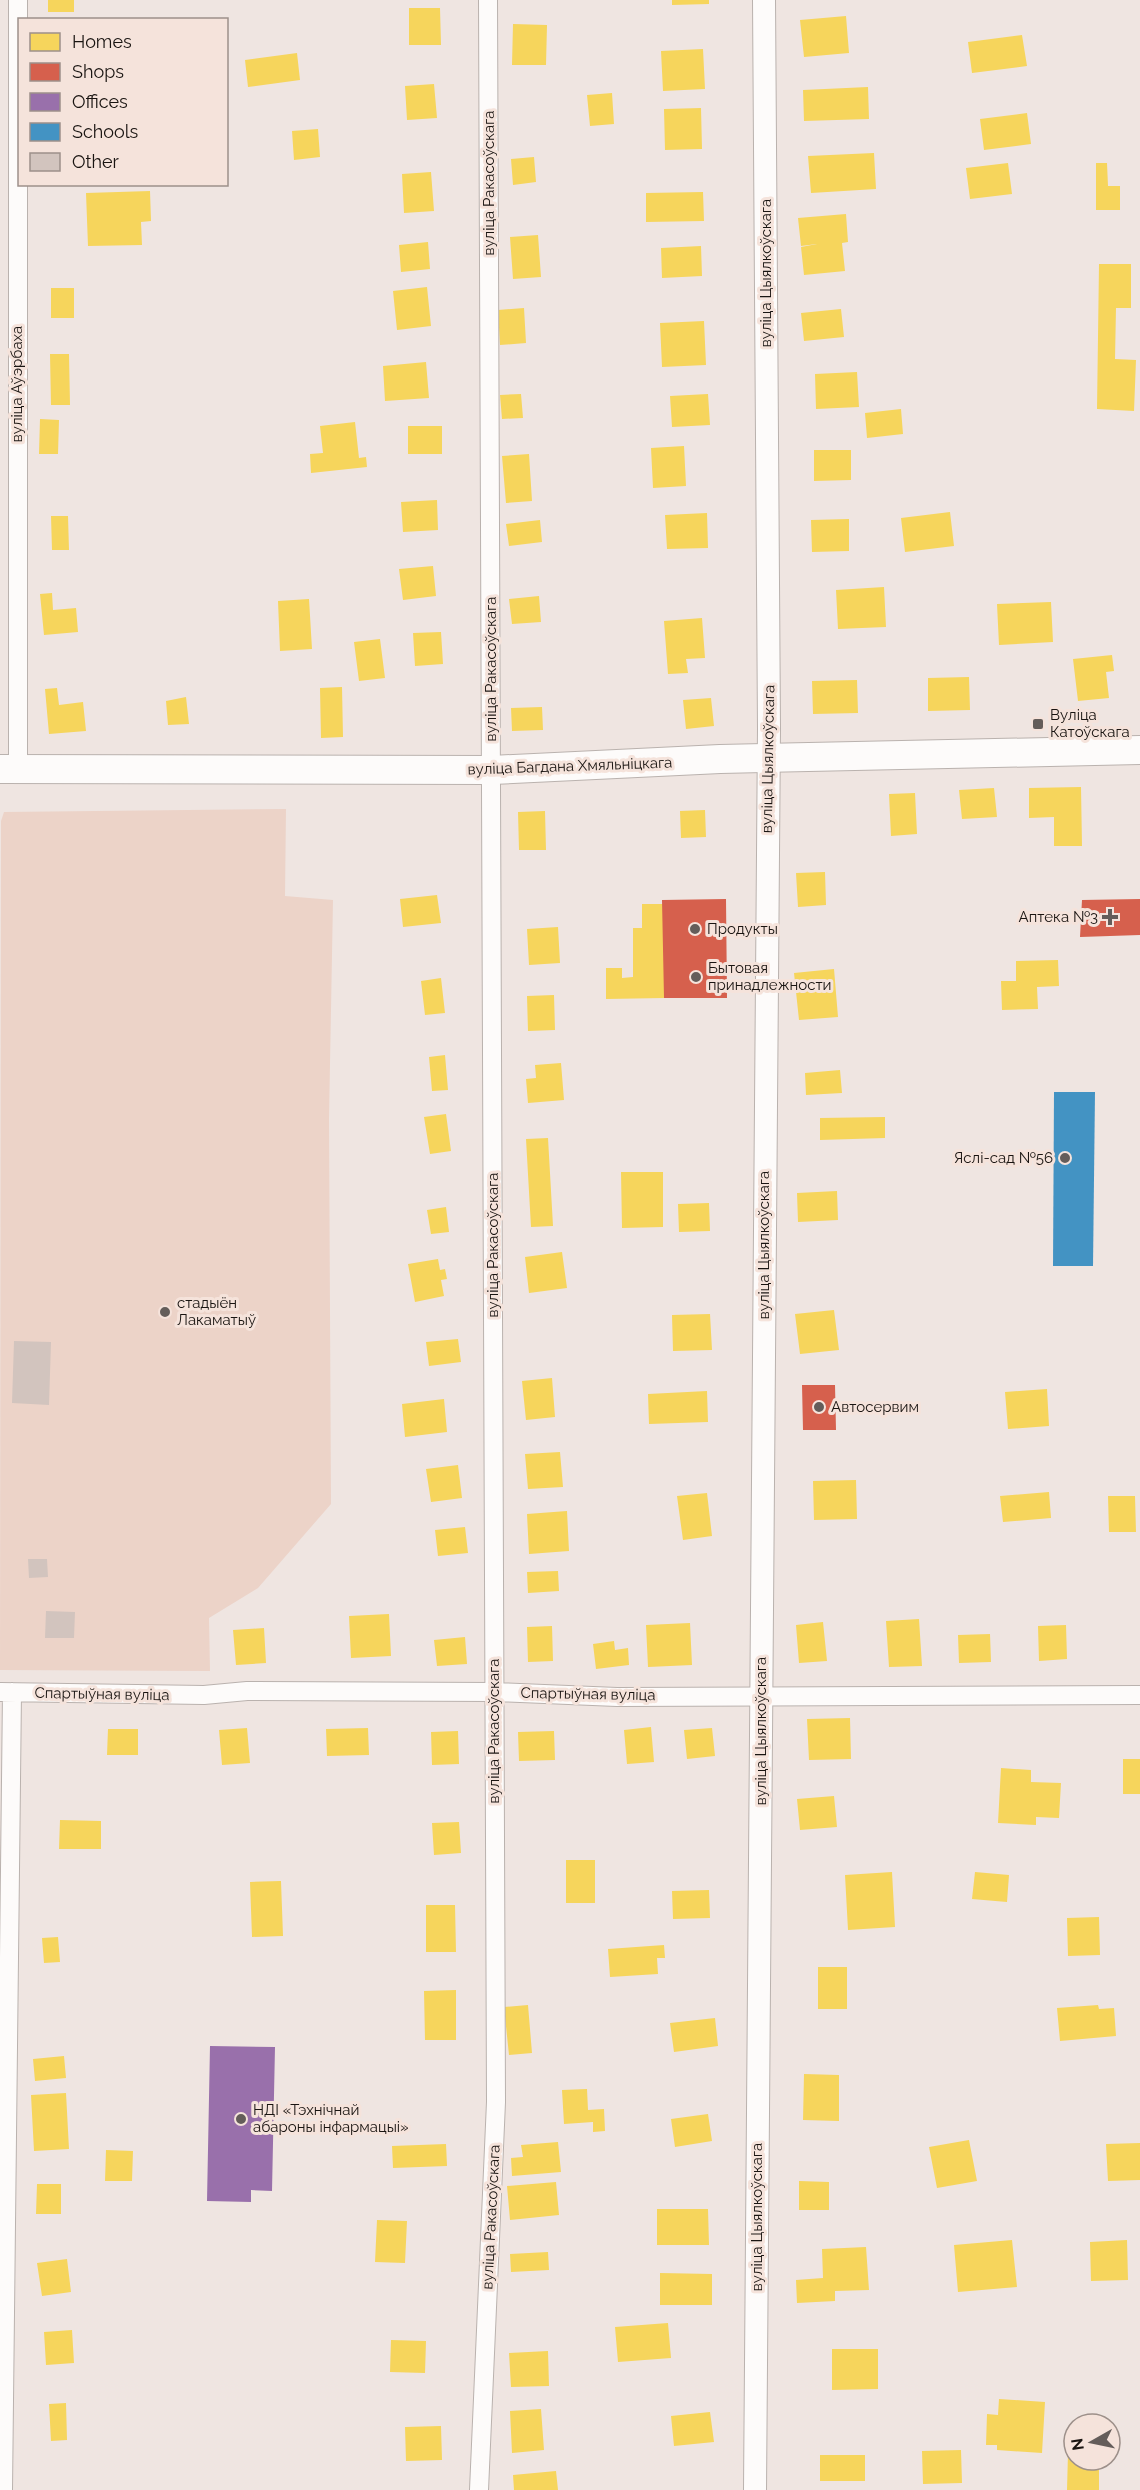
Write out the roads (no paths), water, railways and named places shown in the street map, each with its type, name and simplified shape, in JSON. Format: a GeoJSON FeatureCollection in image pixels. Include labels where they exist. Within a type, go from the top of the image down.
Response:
{"type":"FeatureCollection","features":[{"type":"Feature","properties":{"kind":"main road","name":"вуліца Багдана Хмяльніцкага"},"geometry":{"type":"LineString","coordinates":[[9,769],[492,770],[769,759],[1140,750]]}},
{"type":"Feature","properties":{"kind":"street","name":"вуліца Аўэрбаха"},"geometry":{"type":"LineString","coordinates":[[9,769],[18,0]]}},
{"type":"Feature","properties":{"kind":"street","name":"вуліца Ракасоўскага"},"geometry":{"type":"LineString","coordinates":[[479,2490],[496,2102],[493,1893],[495,1692],[488,0]]}},
{"type":"Feature","properties":{"kind":"street","name":"вуліца Цыялкоўскага"},"geometry":{"type":"LineString","coordinates":[[755,2490],[769,759],[764,0]]}},
{"type":"Feature","properties":{"kind":"street","name":"Спартыўная вуліца"},"geometry":{"type":"LineString","coordinates":[[6,1692],[204,1695],[247,1691],[495,1692],[617,1697],[1140,1695]]}},
{"type":"Feature","properties":{"kind":"street"},"geometry":{"type":"LineString","coordinates":[[3,2490],[6,1692]]}},
{"type":"Feature","properties":{"kind":"place","name":"Вуліца Катоўскага"},"geometry":{"type":"Point","coordinates":[1038,724]}},
{"type":"Feature","properties":{"kind":"place","name":"Аптека №3"},"geometry":{"type":"Point","coordinates":[1110,917]}},
{"type":"Feature","properties":{"kind":"place","name":"Продукты"},"geometry":{"type":"Point","coordinates":[695,929]}},
{"type":"Feature","properties":{"kind":"place","name":"Бытовая принадлежности"},"geometry":{"type":"Point","coordinates":[696,977]}},
{"type":"Feature","properties":{"kind":"place","name":"Яслі-сад №56"},"geometry":{"type":"Point","coordinates":[1065,1158]}},
{"type":"Feature","properties":{"kind":"place","name":"стадыён Лакаматыў"},"geometry":{"type":"Point","coordinates":[165,1312]}},
{"type":"Feature","properties":{"kind":"place","name":"Автосервим"},"geometry":{"type":"Point","coordinates":[819,1407]}},
{"type":"Feature","properties":{"kind":"place","name":"НДІ «Тэхнічнай абароны інфармацыі»"},"geometry":{"type":"Point","coordinates":[241,2119]}}]}
